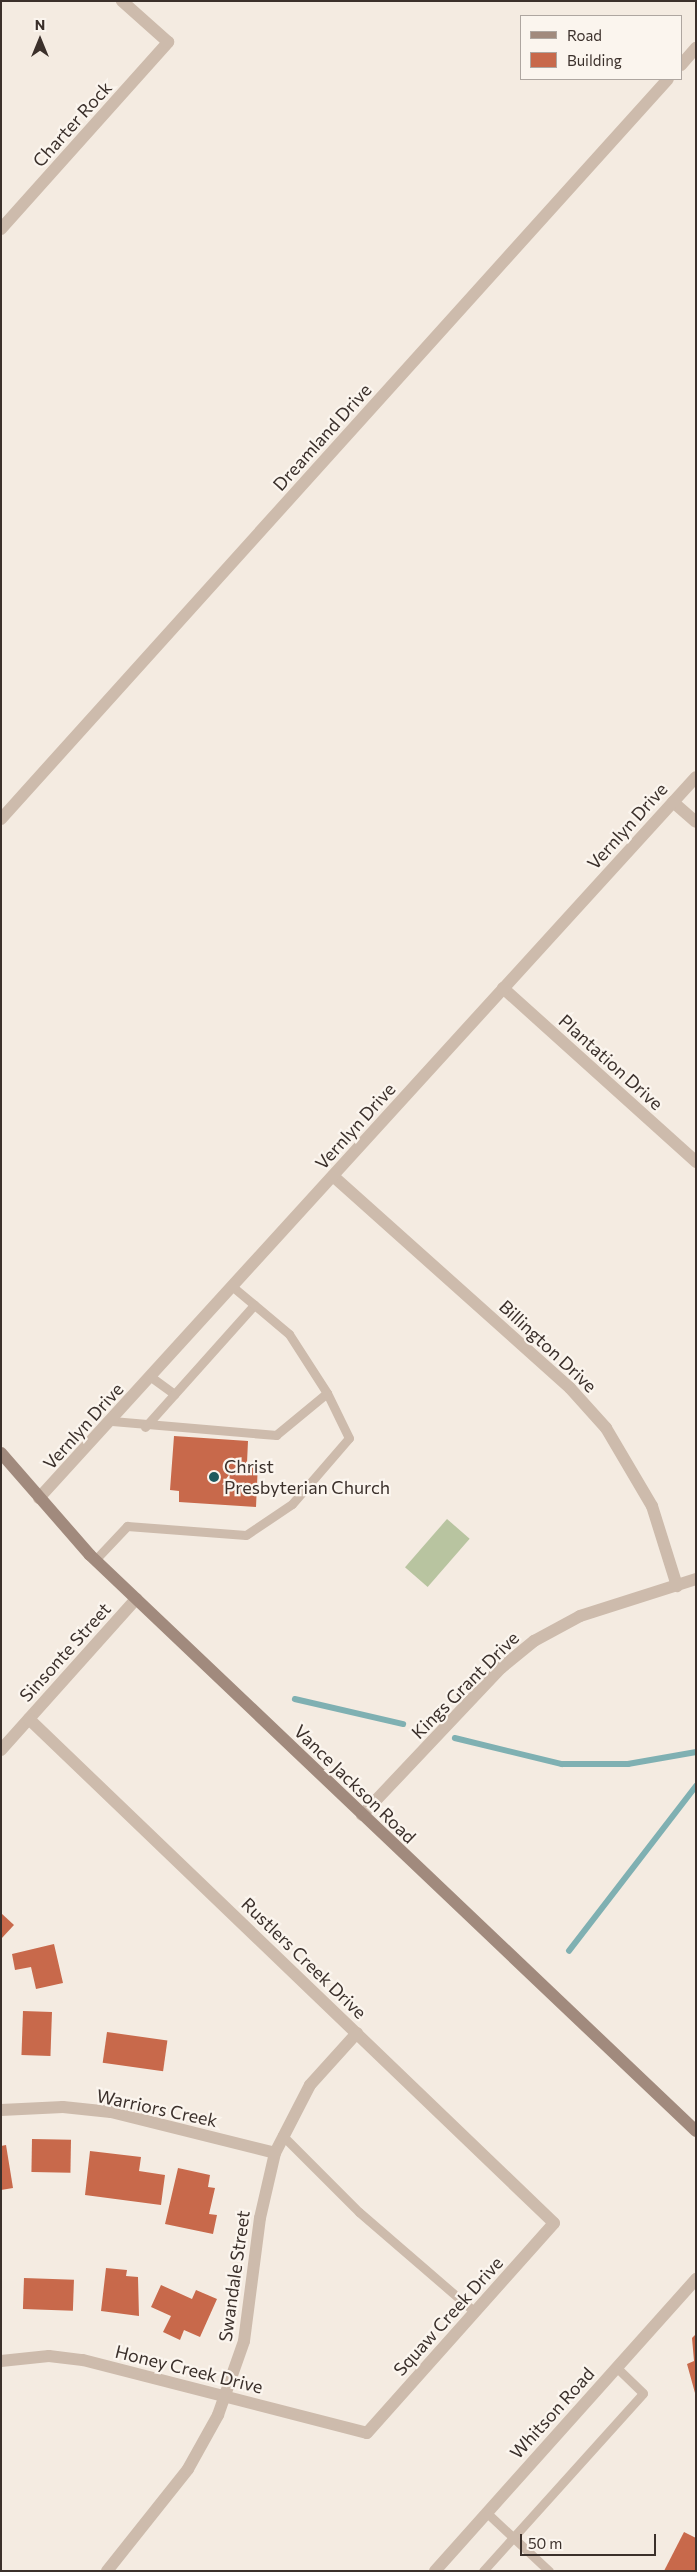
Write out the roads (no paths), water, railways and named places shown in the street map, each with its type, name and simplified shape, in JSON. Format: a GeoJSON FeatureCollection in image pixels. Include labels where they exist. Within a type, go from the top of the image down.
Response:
{"type":"FeatureCollection","features":[{"type":"Feature","properties":{"kind":"main road","name":"Vance Jackson Road"},"geometry":{"type":"LineString","coordinates":[[1,1453],[95,1560],[696,2131]]}},
{"type":"Feature","properties":{"kind":"street","name":"Charter Rock"},"geometry":{"type":"LineString","coordinates":[[1,229],[168,42],[122,1]]}},
{"type":"Feature","properties":{"kind":"street"},"geometry":{"type":"LineString","coordinates":[[682,64],[696,48]]}},
{"type":"Feature","properties":{"kind":"street","name":"Dreamland Drive"},"geometry":{"type":"LineString","coordinates":[[1,819],[667,80]]}},
{"type":"Feature","properties":{"kind":"street","name":"Vernlyn Drive"},"geometry":{"type":"LineString","coordinates":[[40,1498],[696,777]]}},
{"type":"Feature","properties":{"kind":"street"},"geometry":{"type":"LineString","coordinates":[[673,802],[696,822]]}},
{"type":"Feature","properties":{"kind":"street","name":"Plantation Drive"},"geometry":{"type":"LineString","coordinates":[[503,988],[696,1162]]}},
{"type":"Feature","properties":{"kind":"street","name":"Billington Drive"},"geometry":{"type":"LineString","coordinates":[[333,1176],[570,1388],[606,1428],[652,1506],[676,1586]]}},
{"type":"Feature","properties":{"kind":"street","name":"Kings Grant Drive"},"geometry":{"type":"LineString","coordinates":[[362,1815],[501,1668],[534,1641],[580,1616],[696,1579]]}},
{"type":"Feature","properties":{"kind":"street","name":"Sinsonte Street"},"geometry":{"type":"LineString","coordinates":[[1,1750],[136,1599]]}},
{"type":"Feature","properties":{"kind":"street","name":"Rustlers Creek Drive"},"geometry":{"type":"LineString","coordinates":[[29,1719],[554,2223]]}},
{"type":"Feature","properties":{"kind":"street","name":"Swandale Street"},"geometry":{"type":"LineString","coordinates":[[107,2571],[188,2469],[226,2396],[244,2342],[260,2218],[275,2153],[282,2135],[310,2085],[357,2033]]}},
{"type":"Feature","properties":{"kind":"street","name":"Warriors Creek"},"geometry":{"type":"LineString","coordinates":[[1,2110],[63,2107],[111,2112],[275,2153]]}},
{"type":"Feature","properties":{"kind":"street","name":"Squaw Creek Drive"},"geometry":{"type":"LineString","coordinates":[[367,2433],[554,2223]]}},
{"type":"Feature","properties":{"kind":"street","name":"Whitson Road"},"geometry":{"type":"LineString","coordinates":[[435,2571],[696,2279]]}},
{"type":"Feature","properties":{"kind":"street","name":"Honey Creek Drive"},"geometry":{"type":"LineString","coordinates":[[1,2361],[66,2357],[367,2433]]}},
{"type":"Feature","properties":{"kind":"lane"},"geometry":{"type":"LineString","coordinates":[[95,1560],[128,1526],[246,1535],[292,1504],[349,1438],[327,1393],[289,1334],[233,1288]]}},
{"type":"Feature","properties":{"kind":"lane"},"geometry":{"type":"LineString","coordinates":[[145,1427],[254,1305]]}},
{"type":"Feature","properties":{"kind":"lane"},"geometry":{"type":"LineString","coordinates":[[151,1377],[174,1394]]}},
{"type":"Feature","properties":{"kind":"lane"},"geometry":{"type":"LineString","coordinates":[[112,1421],[145,1427],[276,1435],[327,1393]]}},
{"type":"Feature","properties":{"kind":"lane"},"geometry":{"type":"LineString","coordinates":[[282,2135],[359,2212],[475,2312]]}},
{"type":"Feature","properties":{"kind":"lane"},"geometry":{"type":"LineString","coordinates":[[483,2571],[642,2393],[617,2368]]}},
{"type":"Feature","properties":{"kind":"lane"},"geometry":{"type":"LineString","coordinates":[[487,2513],[549,2571]]}},
{"type":"Feature","properties":{"kind":"waterway"},"geometry":{"type":"LineString","coordinates":[[295,1699],[403,1724]]}},
{"type":"Feature","properties":{"kind":"waterway"},"geometry":{"type":"LineString","coordinates":[[455,1738],[562,1764],[628,1764],[696,1752]]}},
{"type":"Feature","properties":{"kind":"waterway"},"geometry":{"type":"LineString","coordinates":[[569,1951],[696,1786]]}},
{"type":"Feature","properties":{"kind":"place","name":"Christ Presbyterian Church"},"geometry":{"type":"Point","coordinates":[214,1477]}}]}
